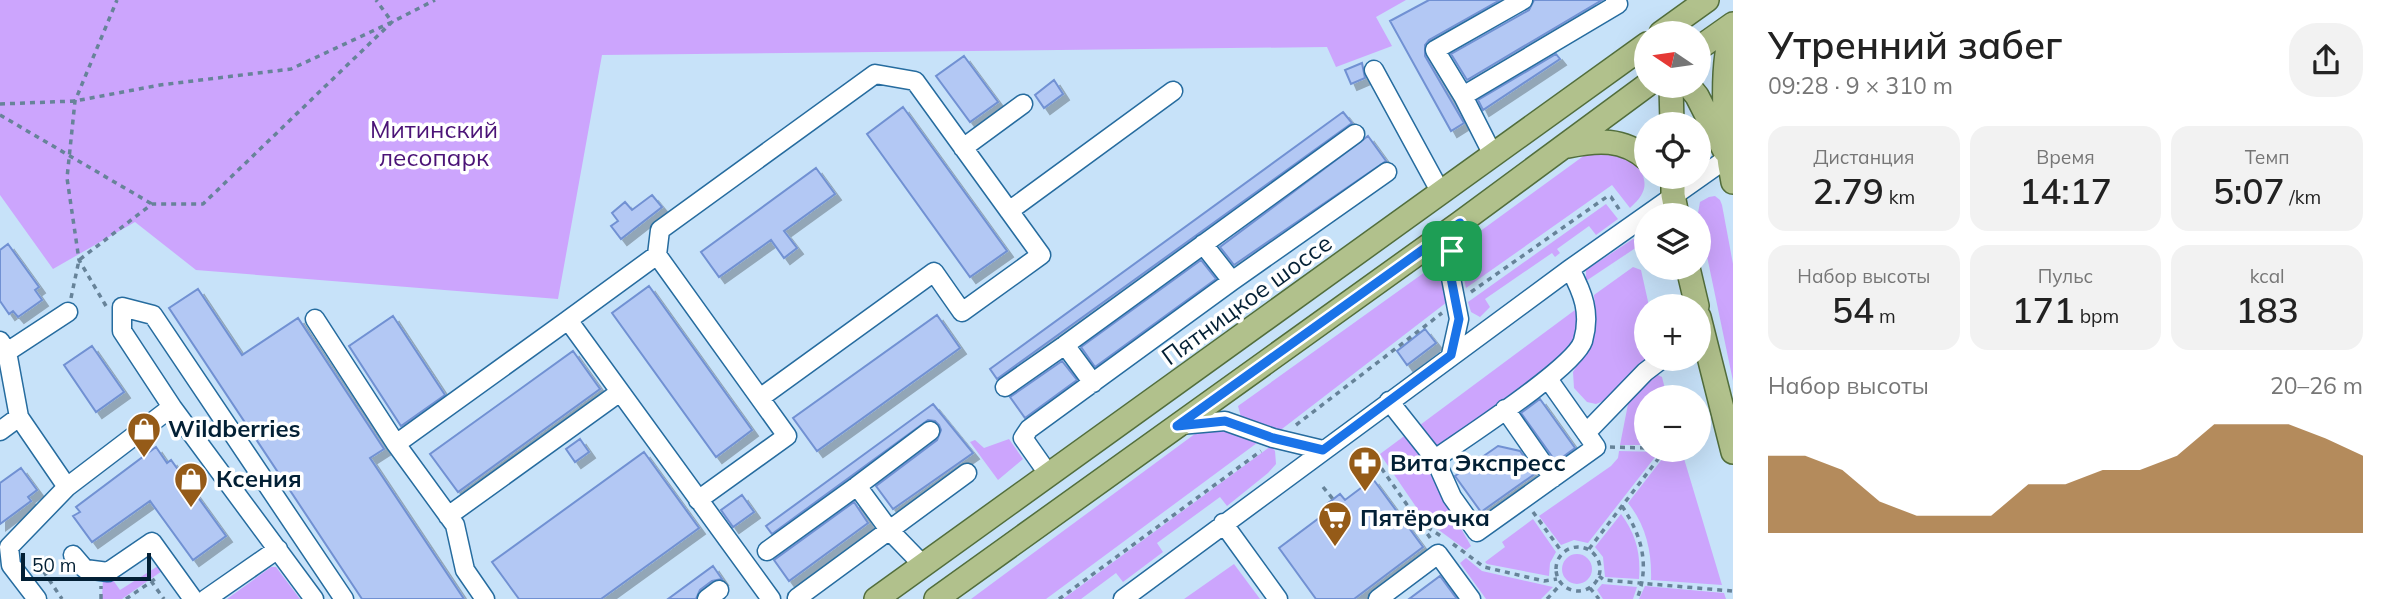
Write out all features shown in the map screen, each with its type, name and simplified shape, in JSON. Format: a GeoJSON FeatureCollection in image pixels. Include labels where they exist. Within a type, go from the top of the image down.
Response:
{"type":"FeatureCollection","features":[{"type":"Feature","properties":{"kind":"main road"},"geometry":{"type":"LineString","coordinates":[[1685,21],[1707,0]]}},
{"type":"Feature","properties":{"kind":"main road"},"geometry":{"type":"LineString","coordinates":[[1712,40],[1733,26]]}},
{"type":"Feature","properties":{"kind":"main road"},"geometry":{"type":"LineString","coordinates":[[1733,26],[1725,61],[1733,182]]}},
{"type":"Feature","properties":{"kind":"main road","name":"Пятницкое шоссе"},"geometry":{"type":"LineString","coordinates":[[876,599],[1493,155],[1634,59]]}},
{"type":"Feature","properties":{"kind":"main road"},"geometry":{"type":"LineString","coordinates":[[936,599],[1460,223],[1634,95]]}},
{"type":"Feature","properties":{"kind":"main road"},"geometry":{"type":"LineString","coordinates":[[1698,98],[1730,156]]}},
{"type":"Feature","properties":{"kind":"main road"},"geometry":{"type":"LineString","coordinates":[[1562,148],[1601,141],[1622,143],[1634,149]]}},
{"type":"Feature","properties":{"kind":"main road"},"geometry":{"type":"LineString","coordinates":[[1711,365],[1733,452]]}},
{"type":"Feature","properties":{"kind":"street"},"geometry":{"type":"LineString","coordinates":[[1493,155],[1463,96],[1435,50],[1523,0]]}},
{"type":"Feature","properties":{"kind":"street"},"geometry":{"type":"LineString","coordinates":[[1463,96],[1618,4],[1615,0]]}},
{"type":"Feature","properties":{"kind":"street"},"geometry":{"type":"LineString","coordinates":[[1374,69],[1441,193]]}},
{"type":"Feature","properties":{"kind":"street"},"geometry":{"type":"LineString","coordinates":[[698,500],[787,436],[657,255],[660,230],[875,74],[915,81],[1041,255],[962,312],[934,272],[760,398]]}},
{"type":"Feature","properties":{"kind":"street"},"geometry":{"type":"LineString","coordinates":[[1009,211],[1174,91]]}},
{"type":"Feature","properties":{"kind":"street"},"geometry":{"type":"LineString","coordinates":[[963,148],[1023,104]]}},
{"type":"Feature","properties":{"kind":"street"},"geometry":{"type":"LineString","coordinates":[[1005,387],[1355,134]]}},
{"type":"Feature","properties":{"kind":"street"},"geometry":{"type":"LineString","coordinates":[[1123,599],[1451,355],[1630,226],[1671,191],[1730,156]]}},
{"type":"Feature","properties":{"kind":"street"},"geometry":{"type":"LineString","coordinates":[[1049,475],[1023,438],[1029,429],[1387,172]]}},
{"type":"Feature","properties":{"kind":"street"},"geometry":{"type":"LineString","coordinates":[[1451,355],[1459,319],[1450,273],[1452,251],[1460,223]]}},
{"type":"Feature","properties":{"kind":"street"},"geometry":{"type":"LineString","coordinates":[[1203,244],[1232,281]]}},
{"type":"Feature","properties":{"kind":"street"},"geometry":{"type":"LineString","coordinates":[[396,444],[657,255]]}},
{"type":"Feature","properties":{"kind":"street"},"geometry":{"type":"LineString","coordinates":[[1435,459],[1548,379],[1573,358],[1582,343],[1586,324],[1585,297],[1570,269]]}},
{"type":"Feature","properties":{"kind":"street"},"geometry":{"type":"LineString","coordinates":[[314,599],[172,407],[122,331],[122,307],[153,315],[344,599]]}},
{"type":"Feature","properties":{"kind":"street"},"geometry":{"type":"LineString","coordinates":[[67,487],[19,417],[3,347],[68,312]]}},
{"type":"Feature","properties":{"kind":"street"},"geometry":{"type":"LineString","coordinates":[[314,319],[396,444],[455,525],[465,570],[485,599]]}},
{"type":"Feature","properties":{"kind":"street"},"geometry":{"type":"LineString","coordinates":[[568,320],[771,599]]}},
{"type":"Feature","properties":{"kind":"street"},"geometry":{"type":"LineString","coordinates":[[1065,345],[1093,383]]}},
{"type":"Feature","properties":{"kind":"street"},"geometry":{"type":"LineString","coordinates":[[1389,401],[1435,459],[1475,541],[1523,499],[1553,478],[1591,440],[1646,371]]}},
{"type":"Feature","properties":{"kind":"street"},"geometry":{"type":"LineString","coordinates":[[1548,379],[1591,440]]}},
{"type":"Feature","properties":{"kind":"street"},"geometry":{"type":"LineString","coordinates":[[448,516],[620,392]]}},
{"type":"Feature","properties":{"kind":"street"},"geometry":{"type":"LineString","coordinates":[[37,599],[11,565],[9,547],[67,487],[172,407]]}},
{"type":"Feature","properties":{"kind":"street"},"geometry":{"type":"LineString","coordinates":[[1505,409],[1553,478]]}},
{"type":"Feature","properties":{"kind":"street"},"geometry":{"type":"LineString","coordinates":[[0,431],[19,417]]}},
{"type":"Feature","properties":{"kind":"street"},"geometry":{"type":"LineString","coordinates":[[1177,426],[1225,421],[1273,438],[1323,450]]}},
{"type":"Feature","properties":{"kind":"street"},"geometry":{"type":"LineString","coordinates":[[767,551],[930,431]]}},
{"type":"Feature","properties":{"kind":"street"},"geometry":{"type":"LineString","coordinates":[[797,598],[967,473]]}},
{"type":"Feature","properties":{"kind":"street"},"geometry":{"type":"LineString","coordinates":[[857,486],[890,531],[923,565]]}},
{"type":"Feature","properties":{"kind":"street"},"geometry":{"type":"LineString","coordinates":[[1223,523],[1278,599]]}},
{"type":"Feature","properties":{"kind":"street"},"geometry":{"type":"LineString","coordinates":[[73,555],[85,569],[108,572],[152,542],[193,599]]}},
{"type":"Feature","properties":{"kind":"street"},"geometry":{"type":"LineString","coordinates":[[206,599],[278,549]]}},
{"type":"Feature","properties":{"kind":"street"},"geometry":{"type":"LineString","coordinates":[[1378,599],[1438,554],[1471,599]]}},
{"type":"Feature","properties":{"kind":"path"},"geometry":{"type":"LineString","coordinates":[[68,312],[79,260],[67,178],[75,101],[117,0]]}},
{"type":"Feature","properties":{"kind":"path"},"geometry":{"type":"LineString","coordinates":[[376,0],[392,23]]}},
{"type":"Feature","properties":{"kind":"path"},"geometry":{"type":"LineString","coordinates":[[0,104],[75,101],[160,85],[291,69],[392,23],[435,0]]}},
{"type":"Feature","properties":{"kind":"path"},"geometry":{"type":"LineString","coordinates":[[0,115],[152,204],[203,204],[392,23]]}},
{"type":"Feature","properties":{"kind":"path"},"geometry":{"type":"LineString","coordinates":[[1456,302],[1608,196],[1630,226]]}},
{"type":"Feature","properties":{"kind":"path"},"geometry":{"type":"LineString","coordinates":[[79,260],[152,204]]}},
{"type":"Feature","properties":{"kind":"path"},"geometry":{"type":"LineString","coordinates":[[79,260],[122,331]]}},
{"type":"Feature","properties":{"kind":"path"},"geometry":{"type":"LineString","coordinates":[[1591,440],[1634,446]]}},
{"type":"Feature","properties":{"kind":"path"},"geometry":{"type":"LineString","coordinates":[[1370,452],[1432,540],[1438,554]]}},
{"type":"Feature","properties":{"kind":"path"},"geometry":{"type":"LineString","coordinates":[[1588,549],[1656,462]]}},
{"type":"Feature","properties":{"kind":"path"},"geometry":{"type":"LineString","coordinates":[[1323,487],[1336,504]]}},
{"type":"Feature","properties":{"kind":"path"},"geometry":{"type":"LineString","coordinates":[[1523,499],[1562,552]]}},
{"type":"Feature","properties":{"kind":"path"},"geometry":{"type":"LineString","coordinates":[[1622,506],[1643,547],[1643,583],[1637,599]]}},
{"type":"Feature","properties":{"kind":"path"},"geometry":{"type":"LineString","coordinates":[[1419,522],[1468,554],[1484,568],[1544,581],[1558,579]]}},
{"type":"Feature","properties":{"kind":"path"},"geometry":{"type":"LineString","coordinates":[[1458,561],[1468,554],[1475,541]]}},
{"type":"Feature","properties":{"kind":"path"},"geometry":{"type":"LineString","coordinates":[[1574,546],[1588,549],[1599,561],[1599,576],[1590,588],[1575,591],[1561,584],[1555,568],[1562,552],[1574,546]]}},
{"type":"Feature","properties":{"kind":"path"},"geometry":{"type":"LineString","coordinates":[[38,563],[62,599]]}},
{"type":"Feature","properties":{"kind":"path"},"geometry":{"type":"LineString","coordinates":[[126,599],[171,567]]}},
{"type":"Feature","properties":{"kind":"path"},"geometry":{"type":"LineString","coordinates":[[1599,576],[1604,580],[1732,591]]}},
{"type":"Feature","properties":{"kind":"path"},"geometry":{"type":"LineString","coordinates":[[152,581],[164,599]]}},
{"type":"Feature","properties":{"kind":"path"},"geometry":{"type":"LineString","coordinates":[[1547,599],[1561,584]]}},
{"type":"Feature","properties":{"kind":"path"},"geometry":{"type":"LineString","coordinates":[[1590,588],[1599,599]]}},
{"type":"Feature","properties":{"kind":"green space","name":"Митинский лесопарк"},"geometry":{"type":"Polygon","coordinates":[[[0,0],[1406,0],[1376,17],[1392,46],[1336,67],[1327,47],[602,55],[558,299],[196,270],[135,222],[53,269],[0,195],[0,0]]]}},
{"type":"Feature","properties":{"kind":"green space"},"geometry":{"type":"Polygon","coordinates":[[[1599,148],[1634,160],[1634,189],[1643,189],[1636,202],[1630,208],[1612,185],[1466,288],[1460,260],[1464,243],[1589,152],[1599,148]]]}},
{"type":"Feature","properties":{"kind":"green space"},"geometry":{"type":"Polygon","coordinates":[[[1715,196],[1722,205],[1733,264],[1733,381],[1711,275],[1711,203],[1700,203],[1715,196]]]}},
{"type":"Feature","properties":{"kind":"green space"},"geometry":{"type":"Polygon","coordinates":[[[1606,204],[1618,219],[1596,235],[1589,226],[1557,249],[1560,253],[1555,257],[1552,253],[1485,299],[1490,307],[1480,317],[1471,312],[1468,302],[1606,204]]]}},
{"type":"Feature","properties":{"kind":"green space"},"geometry":{"type":"Polygon","coordinates":[[[1634,239],[1634,249],[1586,281],[1586,270],[1634,239]]]}},
{"type":"Feature","properties":{"kind":"green space"},"geometry":{"type":"Polygon","coordinates":[[[1432,267],[1439,269],[1447,302],[1278,432],[1241,417],[1238,406],[1432,267]]]}},
{"type":"Feature","properties":{"kind":"green space"},"geometry":{"type":"Polygon","coordinates":[[[1633,267],[1634,280],[1643,280],[1646,294],[1634,294],[1634,371],[1606,400],[1596,404],[1587,402],[1574,388],[1573,372],[1593,339],[1596,324],[1594,295],[1633,267]]]}},
{"type":"Feature","properties":{"kind":"green space"},"geometry":{"type":"Polygon","coordinates":[[[1579,307],[1580,332],[1564,361],[1437,451],[1420,425],[1579,307]]]}},
{"type":"Feature","properties":{"kind":"green space"},"geometry":{"type":"Polygon","coordinates":[[[1654,373],[1662,377],[1664,385],[1642,385],[1654,373]]]}},
{"type":"Feature","properties":{"kind":"green space"},"geometry":{"type":"Polygon","coordinates":[[[1634,394],[1634,445],[1620,445],[1629,399],[1634,394]]]}},
{"type":"Feature","properties":{"kind":"green space"},"geometry":{"type":"Polygon","coordinates":[[[1207,425],[1261,440],[1046,599],[971,599],[1207,425]]]}},
{"type":"Feature","properties":{"kind":"green space"},"geometry":{"type":"Polygon","coordinates":[[[1407,434],[1421,452],[1430,474],[1471,546],[1466,550],[1425,520],[1380,454],[1407,434]]]}},
{"type":"Feature","properties":{"kind":"green space"},"geometry":{"type":"Polygon","coordinates":[[[1009,439],[1023,459],[998,480],[970,442],[975,440],[984,448],[1009,439]]]}},
{"type":"Feature","properties":{"kind":"green space"},"geometry":{"type":"Polygon","coordinates":[[[1271,446],[1275,451],[1276,464],[1227,506],[1220,497],[1157,543],[1163,552],[1123,582],[1116,573],[1081,599],[1063,599],[1271,446]]]}},
{"type":"Feature","properties":{"kind":"green space"},"geometry":{"type":"Polygon","coordinates":[[[1619,451],[1634,451],[1634,462],[1651,462],[1588,543],[1574,540],[1561,545],[1539,516],[1611,466],[1618,458],[1619,451]]]}},
{"type":"Feature","properties":{"kind":"green space"},"geometry":{"type":"Polygon","coordinates":[[[1660,462],[1685,462],[1722,585],[1651,580],[1647,539],[1628,503],[1660,462]]]}},
{"type":"Feature","properties":{"kind":"green space"},"geometry":{"type":"Polygon","coordinates":[[[1621,514],[1636,545],[1639,579],[1605,577],[1603,557],[1595,547],[1621,514]]]}},
{"type":"Feature","properties":{"kind":"green space"},"geometry":{"type":"Polygon","coordinates":[[[1533,519],[1556,552],[1550,563],[1549,576],[1485,562],[1505,547],[1502,542],[1533,519]]]}},
{"type":"Feature","properties":{"kind":"green space"},"geometry":{"type":"Polygon","coordinates":[[[1577,554],[1588,558],[1592,569],[1588,580],[1577,584],[1566,580],[1562,569],[1566,558],[1577,554]]]}},
{"type":"Feature","properties":{"kind":"green space"},"geometry":{"type":"Polygon","coordinates":[[[1466,558],[1482,571],[1553,587],[1541,599],[1486,599],[1460,563],[1466,558]]]}},
{"type":"Feature","properties":{"kind":"green space"},"geometry":{"type":"Polygon","coordinates":[[[1234,564],[1260,599],[1184,599],[1234,564]]]}},
{"type":"Feature","properties":{"kind":"green space"},"geometry":{"type":"Polygon","coordinates":[[[158,566],[162,571],[122,599],[102,599],[103,577],[113,580],[120,590],[158,566]]]}},
{"type":"Feature","properties":{"kind":"green space"},"geometry":{"type":"Polygon","coordinates":[[[271,567],[276,567],[300,599],[227,599],[271,567]]]}},
{"type":"Feature","properties":{"kind":"green space"},"geometry":{"type":"Polygon","coordinates":[[[1602,584],[1637,587],[1633,599],[1603,599],[1597,590],[1602,584]]]}},
{"type":"Feature","properties":{"kind":"green space"},"geometry":{"type":"Polygon","coordinates":[[[1645,586],[1724,593],[1726,599],[1639,599],[1645,586]]]}},
{"type":"Feature","properties":{"kind":"building"},"geometry":{"type":"Polygon","coordinates":[[[1429,0],[1500,0],[1429,40],[1425,45],[1425,56],[1464,123],[1451,131],[1390,21],[1429,0]]]}},
{"type":"Feature","properties":{"kind":"building"},"geometry":{"type":"Polygon","coordinates":[[[1534,0],[1602,0],[1467,80],[1451,54],[1529,10],[1534,0]]]}},
{"type":"Feature","properties":{"kind":"building"},"geometry":{"type":"Polygon","coordinates":[[[1556,54],[1560,59],[1483,110],[1478,100],[1556,54]]]}},
{"type":"Feature","properties":{"kind":"building"},"geometry":{"type":"Polygon","coordinates":[[[964,56],[998,102],[970,122],[936,76],[964,56]]]}},
{"type":"Feature","properties":{"kind":"building"},"geometry":{"type":"Polygon","coordinates":[[[1362,63],[1365,78],[1351,84],[1345,70],[1362,63]]]}},
{"type":"Feature","properties":{"kind":"building"},"geometry":{"type":"Polygon","coordinates":[[[1054,80],[1063,94],[1044,108],[1035,95],[1054,80]]]}},
{"type":"Feature","properties":{"kind":"building"},"geometry":{"type":"Polygon","coordinates":[[[903,107],[1007,251],[970,277],[867,134],[903,107]]]}},
{"type":"Feature","properties":{"kind":"building"},"geometry":{"type":"Polygon","coordinates":[[[1343,112],[1352,123],[997,379],[990,369],[1343,112]]]}},
{"type":"Feature","properties":{"kind":"building"},"geometry":{"type":"Polygon","coordinates":[[[1368,136],[1386,161],[1234,265],[1220,247],[1368,136]]]}},
{"type":"Feature","properties":{"kind":"building"},"geometry":{"type":"Polygon","coordinates":[[[816,168],[835,194],[784,231],[797,248],[784,258],[771,240],[719,277],[701,252],[816,168]]]}},
{"type":"Feature","properties":{"kind":"building"},"geometry":{"type":"Polygon","coordinates":[[[652,195],[662,207],[621,239],[611,226],[618,221],[612,213],[625,202],[632,210],[652,195]]]}},
{"type":"Feature","properties":{"kind":"building"},"geometry":{"type":"Polygon","coordinates":[[[8,244],[39,287],[35,290],[42,300],[18,317],[13,311],[9,314],[0,301],[0,250],[8,244]]]}},
{"type":"Feature","properties":{"kind":"building"},"geometry":{"type":"Polygon","coordinates":[[[1201,260],[1216,279],[1095,367],[1081,347],[1201,260]]]}},
{"type":"Feature","properties":{"kind":"building"},"geometry":{"type":"Polygon","coordinates":[[[649,286],[752,430],[716,457],[612,313],[649,286]]]}},
{"type":"Feature","properties":{"kind":"building"},"geometry":{"type":"Polygon","coordinates":[[[198,289],[242,355],[298,318],[384,449],[370,458],[464,599],[362,599],[169,308],[198,289]]]}},
{"type":"Feature","properties":{"kind":"building"},"geometry":{"type":"Polygon","coordinates":[[[937,315],[960,348],[817,451],[793,418],[937,315]]]}},
{"type":"Feature","properties":{"kind":"building"},"geometry":{"type":"Polygon","coordinates":[[[393,316],[445,395],[401,426],[349,346],[393,316]]]}},
{"type":"Feature","properties":{"kind":"building"},"geometry":{"type":"Polygon","coordinates":[[[1425,329],[1436,343],[1407,365],[1397,351],[1425,329]]]}},
{"type":"Feature","properties":{"kind":"building"},"geometry":{"type":"Polygon","coordinates":[[[92,346],[124,392],[96,412],[64,365],[92,346]]]}},
{"type":"Feature","properties":{"kind":"building"},"geometry":{"type":"Polygon","coordinates":[[[573,351],[600,389],[458,492],[430,454],[573,351]]]}},
{"type":"Feature","properties":{"kind":"building"},"geometry":{"type":"Polygon","coordinates":[[[1062,361],[1077,380],[1025,418],[1010,397],[1062,361]]]}},
{"type":"Feature","properties":{"kind":"building"},"geometry":{"type":"Polygon","coordinates":[[[1540,399],[1575,448],[1556,462],[1521,413],[1540,399]]]}},
{"type":"Feature","properties":{"kind":"building"},"geometry":{"type":"Polygon","coordinates":[[[933,404],[973,453],[893,509],[876,486],[937,440],[941,430],[939,425],[928,420],[772,534],[766,526],[933,404]]]}},
{"type":"Feature","properties":{"kind":"building"},"geometry":{"type":"Polygon","coordinates":[[[580,439],[589,452],[575,462],[566,449],[580,439]]]}},
{"type":"Feature","properties":{"kind":"building"},"geometry":{"type":"Polygon","coordinates":[[[1498,446],[1520,451],[1536,473],[1481,512],[1455,476],[1498,446]]]}},
{"type":"Feature","properties":{"kind":"building"},"geometry":{"type":"Polygon","coordinates":[[[156,447],[167,463],[171,460],[226,536],[193,560],[150,501],[92,542],[73,516],[80,512],[76,507],[156,447]]]}},
{"type":"Feature","properties":{"kind":"building"},"geometry":{"type":"Polygon","coordinates":[[[644,452],[699,528],[601,599],[519,599],[492,562],[644,452]]]}},
{"type":"Feature","properties":{"kind":"building"},"geometry":{"type":"Polygon","coordinates":[[[21,468],[37,490],[28,497],[31,501],[0,524],[0,483],[21,468]]]}},
{"type":"Feature","properties":{"kind":"building"},"geometry":{"type":"Polygon","coordinates":[[[1373,479],[1423,547],[1354,599],[1316,599],[1279,548],[1331,509],[1327,504],[1340,494],[1345,500],[1373,479]]]}},
{"type":"Feature","properties":{"kind":"building"},"geometry":{"type":"Polygon","coordinates":[[[742,495],[754,512],[733,527],[721,510],[742,495]]]}},
{"type":"Feature","properties":{"kind":"building"},"geometry":{"type":"Polygon","coordinates":[[[854,502],[868,523],[789,581],[774,560],[854,502]]]}},
{"type":"Feature","properties":{"kind":"building"},"geometry":{"type":"Polygon","coordinates":[[[713,566],[722,579],[712,581],[700,590],[696,599],[668,599],[713,566]]]}},
{"type":"Feature","properties":{"kind":"building"},"geometry":{"type":"Polygon","coordinates":[[[1440,576],[1457,599],[1409,599],[1440,576]]]}},
{"type":"Feature","properties":{"kind":"place","name":"Wildberries"},"geometry":{"type":"Point","coordinates":[144,459]}},
{"type":"Feature","properties":{"kind":"place","name":"Вита Экспресс"},"geometry":{"type":"Point","coordinates":[1365,493]}},
{"type":"Feature","properties":{"kind":"place","name":"Ксения"},"geometry":{"type":"Point","coordinates":[191,509]}},
{"type":"Feature","properties":{"kind":"place","name":"Пятёрочка"},"geometry":{"type":"Point","coordinates":[1335,548]}},
{"type":"Feature","properties":{"kind":"route"},"geometry":{"type":"LineString","coordinates":[[1460,223],[1452,251],[1450,273],[1459,319],[1451,355],[1323,450],[1273,438],[1225,421],[1177,426],[1460,223]]}}]}
